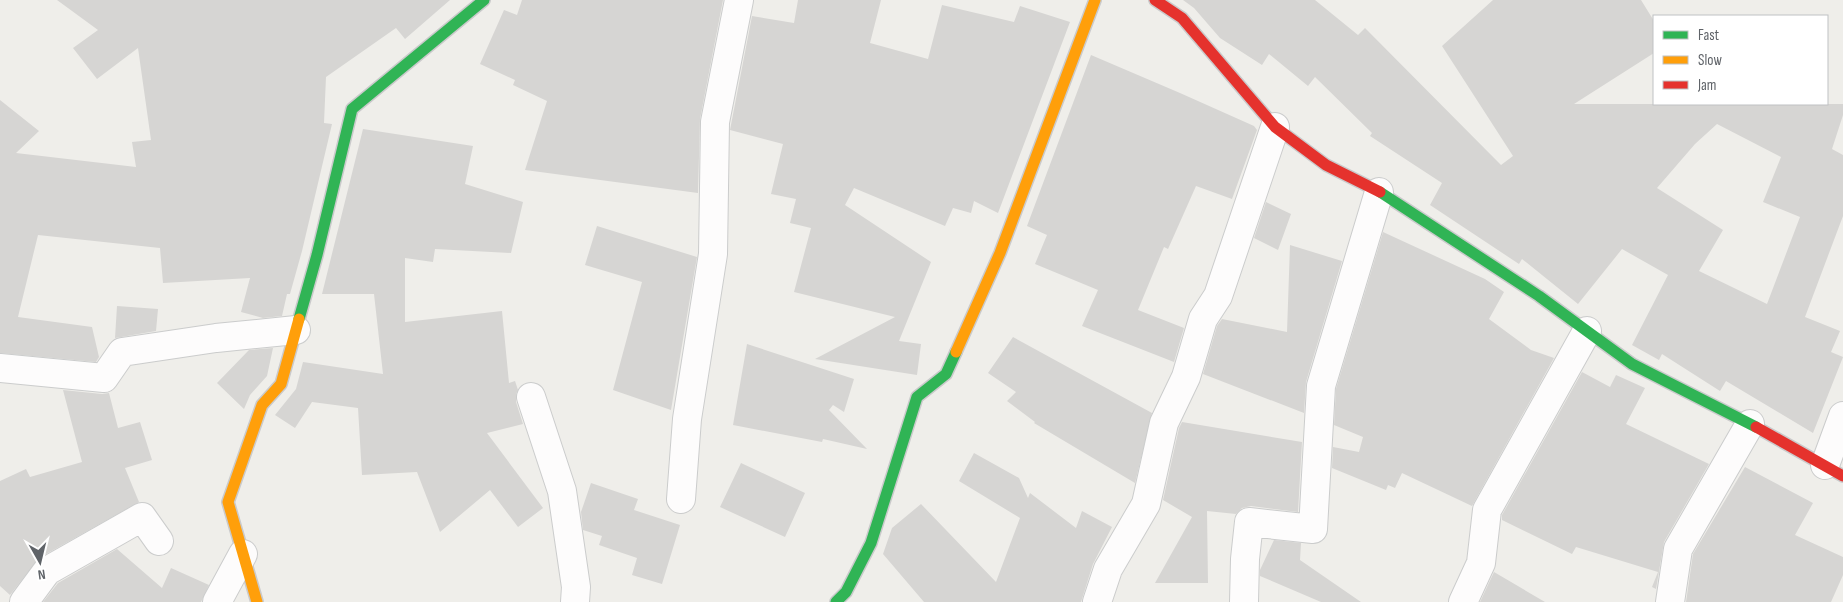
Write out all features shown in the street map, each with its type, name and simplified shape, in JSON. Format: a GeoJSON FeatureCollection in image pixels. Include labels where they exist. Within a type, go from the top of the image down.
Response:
{"type":"FeatureCollection","features":[{"type":"Feature","properties":{"kind":"street"},"geometry":{"type":"LineString","coordinates":[[257,602],[228,502],[262,405],[281,384],[317,255],[352,109],[484,0]]}},
{"type":"Feature","properties":{"kind":"street"},"geometry":{"type":"LineString","coordinates":[[681,499],[687,419],[713,254],[715,122],[739,0]]}},
{"type":"Feature","properties":{"kind":"street"},"geometry":{"type":"LineString","coordinates":[[836,602],[846,592],[871,543],[917,397],[946,374],[1000,253],[1095,0]]}},
{"type":"Feature","properties":{"kind":"street"},"geometry":{"type":"LineString","coordinates":[[1155,0],[1182,18],[1275,126],[1326,165],[1379,192],[1539,296],[1632,364],[1750,424],[1834,470],[1843,416]]}},
{"type":"Feature","properties":{"kind":"street"},"geometry":{"type":"LineString","coordinates":[[1097,602],[1108,569],[1146,504],[1164,423],[1186,377],[1203,319],[1218,296],[1275,126]]}},
{"type":"Feature","properties":{"kind":"street"},"geometry":{"type":"LineString","coordinates":[[1244,602],[1245,559],[1249,522],[1313,529],[1321,386],[1379,192]]}},
{"type":"Feature","properties":{"kind":"street"},"geometry":{"type":"LineString","coordinates":[[0,368],[104,378],[122,352],[216,338],[296,330]]}},
{"type":"Feature","properties":{"kind":"street"},"geometry":{"type":"LineString","coordinates":[[1463,602],[1481,563],[1487,510],[1587,331]]}},
{"type":"Feature","properties":{"kind":"street"},"geometry":{"type":"LineString","coordinates":[[531,396],[562,491],[576,587],[575,602]]}},
{"type":"Feature","properties":{"kind":"street"},"geometry":{"type":"LineString","coordinates":[[1670,602],[1678,548],[1750,424]]}},
{"type":"Feature","properties":{"kind":"street"},"geometry":{"type":"LineString","coordinates":[[24,602],[46,571],[142,517],[159,541]]}},
{"type":"Feature","properties":{"kind":"street"},"geometry":{"type":"LineString","coordinates":[[217,602],[243,554]]}},
{"type":"Feature","properties":{"kind":"building"},"geometry":{"type":"Polygon","coordinates":[[[57,0],[450,0],[405,39],[396,28],[326,77],[324,123],[332,124],[302,251],[290,294],[287,294],[282,316],[263,318],[241,312],[250,278],[163,283],[160,248],[38,235],[18,317],[92,327],[99,357],[96,362],[0,353],[0,100],[39,131],[16,153],[136,167],[132,142],[151,140],[138,48],[97,79],[73,48],[98,30],[57,0]]]}},
{"type":"Feature","properties":{"kind":"building"},"geometry":{"type":"Polygon","coordinates":[[[522,0],[723,0],[700,119],[698,193],[525,170],[547,101],[513,85],[515,80],[480,64],[504,10],[517,15],[522,0]]]}},
{"type":"Feature","properties":{"kind":"building"},"geometry":{"type":"Polygon","coordinates":[[[798,0],[881,0],[870,43],[928,59],[942,5],[1014,22],[1020,6],[1070,22],[998,213],[974,201],[971,213],[953,208],[945,226],[854,188],[845,205],[931,262],[899,341],[921,344],[917,375],[815,359],[895,317],[794,292],[811,228],[790,223],[796,199],[771,194],[783,144],[730,130],[752,16],[794,23],[798,0]]]}},
{"type":"Feature","properties":{"kind":"building"},"geometry":{"type":"Polygon","coordinates":[[[1183,0],[1315,0],[1358,35],[1365,28],[1501,165],[1513,156],[1442,46],[1493,0],[1641,0],[1653,19],[1653,54],[1574,104],[1843,104],[1843,115],[1832,149],[1843,155],[1843,216],[1805,317],[1840,331],[1831,352],[1843,357],[1813,433],[1726,381],[1720,391],[1662,354],[1659,360],[1632,345],[1668,275],[1622,249],[1578,304],[1522,259],[1519,264],[1430,205],[1442,183],[1370,136],[1372,133],[1315,77],[1308,86],[1269,54],[1262,65],[1220,38],[1194,8],[1183,0]],[[1717,124],[1695,144],[1657,188],[1723,230],[1699,271],[1767,304],[1800,217],[1763,202],[1781,157],[1717,124]]]}},
{"type":"Feature","properties":{"kind":"building"},"geometry":{"type":"Polygon","coordinates":[[[1091,55],[1254,126],[1257,130],[1232,199],[1196,186],[1168,249],[1164,247],[1138,310],[1184,328],[1174,362],[1082,326],[1098,290],[1035,264],[1047,235],[1027,226],[1091,55]]]}},
{"type":"Feature","properties":{"kind":"building"},"geometry":{"type":"Polygon","coordinates":[[[363,129],[473,146],[465,184],[523,202],[511,253],[435,249],[433,262],[405,258],[405,322],[502,311],[509,383],[515,381],[518,390],[516,402],[523,424],[487,433],[543,508],[518,527],[490,490],[440,532],[417,472],[362,475],[358,408],[312,402],[295,428],[275,415],[296,389],[303,362],[383,374],[374,294],[322,294],[363,129]]]}},
{"type":"Feature","properties":{"kind":"building"},"geometry":{"type":"Polygon","coordinates":[[[1266,202],[1291,214],[1278,250],[1254,238],[1266,202]]]}},
{"type":"Feature","properties":{"kind":"building"},"geometry":{"type":"Polygon","coordinates":[[[597,226],[697,257],[671,410],[613,390],[642,282],[585,265],[597,226]]]}},
{"type":"Feature","properties":{"kind":"building"},"geometry":{"type":"Polygon","coordinates":[[[1383,232],[1485,279],[1504,292],[1489,319],[1531,350],[1554,358],[1472,506],[1402,473],[1395,488],[1388,485],[1386,490],[1332,468],[1333,447],[1359,452],[1363,437],[1334,425],[1336,389],[1383,232]]]}},
{"type":"Feature","properties":{"kind":"building"},"geometry":{"type":"Polygon","coordinates":[[[1290,245],[1342,261],[1306,382],[1304,413],[1203,374],[1217,326],[1222,319],[1287,332],[1290,245]]]}},
{"type":"Feature","properties":{"kind":"building"},"geometry":{"type":"Polygon","coordinates":[[[117,306],[158,309],[156,331],[115,338],[117,306]]]}},
{"type":"Feature","properties":{"kind":"building"},"geometry":{"type":"Polygon","coordinates":[[[1013,337],[1152,413],[1135,483],[1034,423],[1007,401],[1016,392],[988,373],[1013,337]]]}},
{"type":"Feature","properties":{"kind":"building"},"geometry":{"type":"Polygon","coordinates":[[[747,344],[854,379],[844,412],[833,405],[829,410],[867,449],[823,439],[822,442],[733,425],[747,344]]]}},
{"type":"Feature","properties":{"kind":"building"},"geometry":{"type":"Polygon","coordinates":[[[273,348],[267,376],[250,395],[244,409],[217,383],[249,350],[273,348]]]}},
{"type":"Feature","properties":{"kind":"building"},"geometry":{"type":"Polygon","coordinates":[[[1582,372],[1610,387],[1616,375],[1645,388],[1626,424],[1709,464],[1664,542],[1656,589],[1652,587],[1658,572],[1576,547],[1572,554],[1502,520],[1502,515],[1582,372]]]}},
{"type":"Feature","properties":{"kind":"building"},"geometry":{"type":"Polygon","coordinates":[[[63,390],[109,393],[118,428],[140,422],[152,460],[125,468],[139,502],[39,558],[10,595],[0,586],[0,481],[26,469],[30,477],[82,462],[63,390]]]}},
{"type":"Feature","properties":{"kind":"building"},"geometry":{"type":"Polygon","coordinates":[[[1182,422],[1302,442],[1298,512],[1251,506],[1242,508],[1236,514],[1207,511],[1208,583],[1155,583],[1192,517],[1163,500],[1182,422]]]}},
{"type":"Feature","properties":{"kind":"building"},"geometry":{"type":"Polygon","coordinates":[[[974,453],[1019,478],[1028,498],[1030,493],[1076,528],[1082,511],[1112,527],[1093,564],[1081,602],[924,602],[883,554],[892,528],[921,504],[996,582],[1020,518],[959,481],[974,453]]]}},
{"type":"Feature","properties":{"kind":"building"},"geometry":{"type":"Polygon","coordinates":[[[741,463],[805,493],[785,537],[720,507],[741,463]]]}},
{"type":"Feature","properties":{"kind":"building"},"geometry":{"type":"Polygon","coordinates":[[[1745,467],[1813,503],[1795,535],[1843,557],[1843,575],[1831,602],[1686,602],[1693,554],[1745,467]]]}},
{"type":"Feature","properties":{"kind":"building"},"geometry":{"type":"Polygon","coordinates":[[[591,483],[638,499],[634,510],[680,525],[662,584],[632,575],[637,558],[599,545],[602,536],[583,530],[581,512],[591,483]]]}},
{"type":"Feature","properties":{"kind":"building"},"geometry":{"type":"Polygon","coordinates":[[[1274,540],[1301,543],[1300,560],[1361,602],[1321,602],[1260,576],[1260,570],[1274,540]]]}},
{"type":"Feature","properties":{"kind":"building"},"geometry":{"type":"Polygon","coordinates":[[[117,549],[162,588],[171,568],[209,585],[201,602],[43,602],[58,583],[117,549]]]}},
{"type":"Feature","properties":{"kind":"building"},"geometry":{"type":"Polygon","coordinates":[[[1494,572],[1545,602],[1480,602],[1494,572]]]}},
{"type":"Feature","properties":{"kind":"traffic: fast"},"geometry":{"type":"LineString","coordinates":[[299,319],[317,255],[352,109],[484,0]]}},
{"type":"Feature","properties":{"kind":"traffic: fast"},"geometry":{"type":"LineString","coordinates":[[1380,192],[1539,296],[1632,364],[1756,427]]}},
{"type":"Feature","properties":{"kind":"traffic: fast"},"geometry":{"type":"LineString","coordinates":[[836,602],[846,592],[871,543],[917,397],[946,374],[956,352]]}},
{"type":"Feature","properties":{"kind":"traffic: slow"},"geometry":{"type":"LineString","coordinates":[[956,352],[1000,253],[1095,0]]}},
{"type":"Feature","properties":{"kind":"traffic: slow"},"geometry":{"type":"LineString","coordinates":[[257,602],[228,502],[262,405],[281,384],[299,319]]}},
{"type":"Feature","properties":{"kind":"traffic: jam"},"geometry":{"type":"LineString","coordinates":[[1155,0],[1182,18],[1275,127],[1326,165],[1380,192]]}},
{"type":"Feature","properties":{"kind":"traffic: jam"},"geometry":{"type":"LineString","coordinates":[[1756,427],[1843,476]]}}]}
